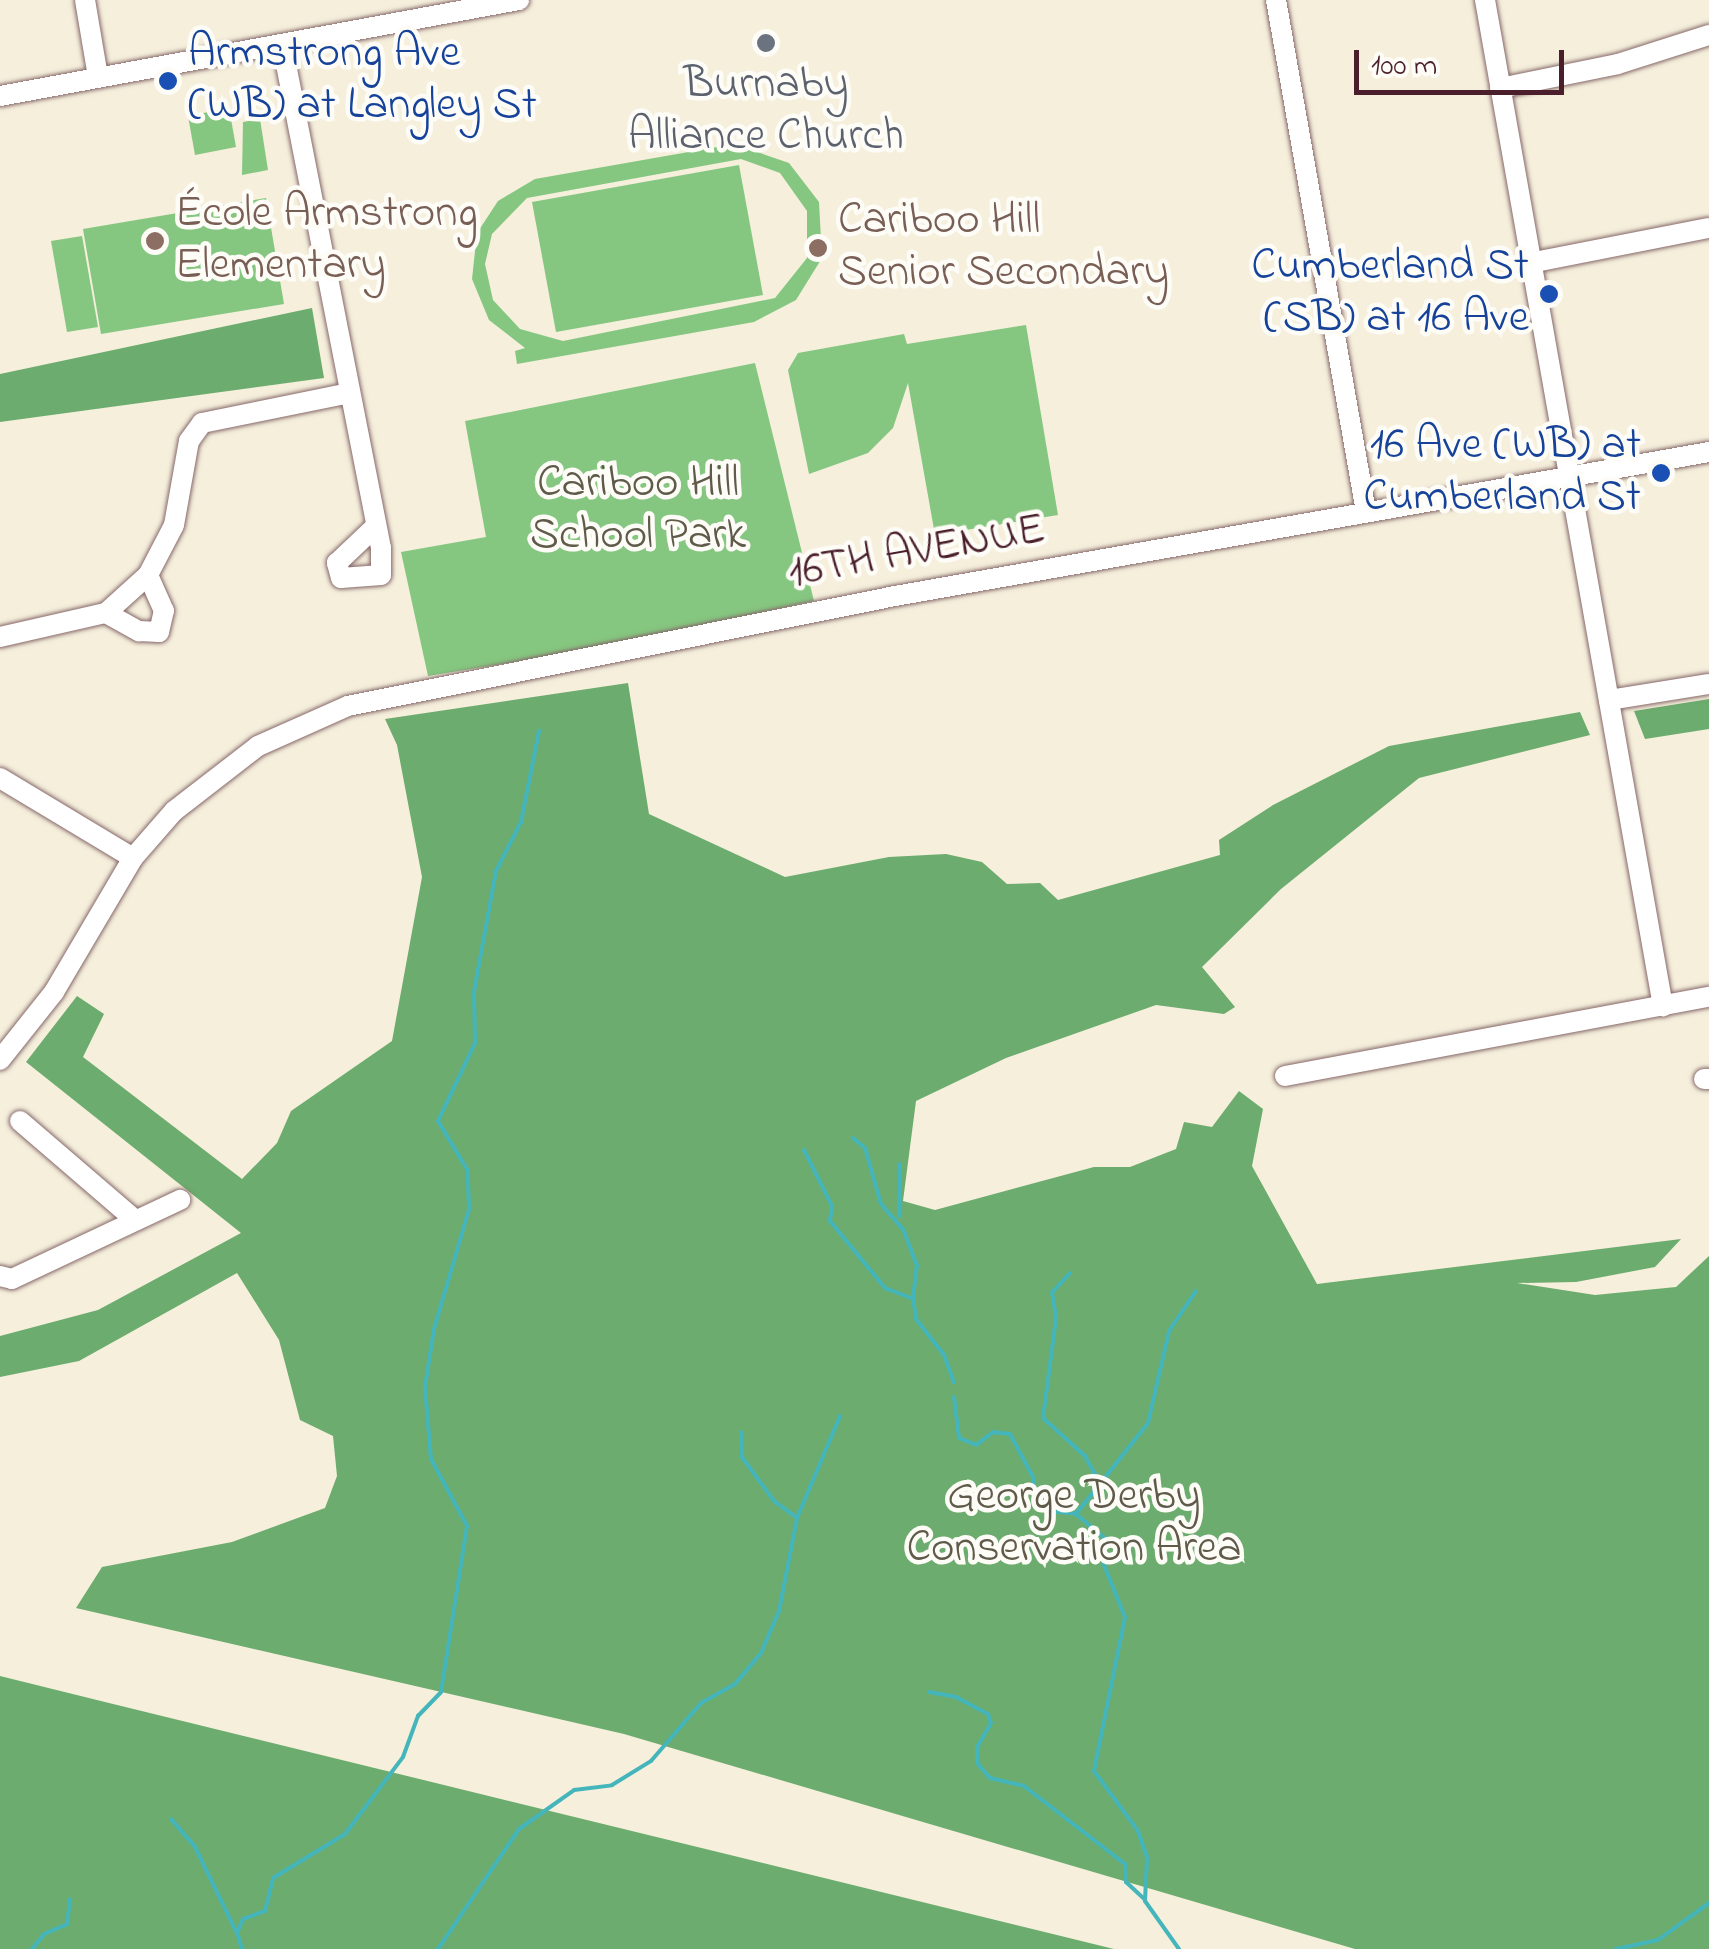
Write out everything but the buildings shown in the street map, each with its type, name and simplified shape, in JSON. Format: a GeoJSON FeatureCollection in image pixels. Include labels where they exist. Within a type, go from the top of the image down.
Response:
{"type":"FeatureCollection","features":[{"type":"Feature","properties":{"kind":"street"},"geometry":{"type":"LineString","coordinates":[[85,0],[98,77]]}},
{"type":"Feature","properties":{"kind":"street"},"geometry":{"type":"LineString","coordinates":[[0,96],[519,0]]}},
{"type":"Feature","properties":{"kind":"street"},"geometry":{"type":"LineString","coordinates":[[1276,0],[1366,512]]}},
{"type":"Feature","properties":{"kind":"street"},"geometry":{"type":"LineString","coordinates":[[1484,0],[1663,1006]]}},
{"type":"Feature","properties":{"kind":"street"},"geometry":{"type":"LineString","coordinates":[[1500,88],[1618,64],[1709,35]]}},
{"type":"Feature","properties":{"kind":"street"},"geometry":{"type":"LineString","coordinates":[[282,44],[375,528]]}},
{"type":"Feature","properties":{"kind":"street"},"geometry":{"type":"LineString","coordinates":[[1530,263],[1709,228]]}},
{"type":"Feature","properties":{"kind":"street"},"geometry":{"type":"LineString","coordinates":[[0,637],[106,613],[148,575],[174,526],[198,426],[221,415],[349,393]]}},
{"type":"Feature","properties":{"kind":"street","name":"16TH AVENUE"},"geometry":{"type":"LineString","coordinates":[[0,1060],[48,1000],[134,858],[216,774],[286,730],[348,706],[895,596],[1709,452]]}},
{"type":"Feature","properties":{"kind":"street"},"geometry":{"type":"LineString","coordinates":[[106,613],[140,631],[160,632],[164,611],[148,575]]}},
{"type":"Feature","properties":{"kind":"street"},"geometry":{"type":"LineString","coordinates":[[1609,700],[1709,684]]}},
{"type":"Feature","properties":{"kind":"street"},"geometry":{"type":"LineString","coordinates":[[0,779],[134,858]]}},
{"type":"Feature","properties":{"kind":"street"},"geometry":{"type":"LineString","coordinates":[[1285,1076],[1709,997]]}},
{"type":"Feature","properties":{"kind":"street"},"geometry":{"type":"LineString","coordinates":[[20,1121],[135,1220]]}},
{"type":"Feature","properties":{"kind":"street"},"geometry":{"type":"LineString","coordinates":[[0,1276],[12,1278],[180,1200]]}},
{"type":"Feature","properties":{"kind":"green space"},"geometry":{"type":"Polygon","coordinates":[[[229,108],[236,147],[195,155],[188,116],[229,108]]]}},
{"type":"Feature","properties":{"kind":"green space"},"geometry":{"type":"Polygon","coordinates":[[[260,119],[268,170],[242,175],[243,122],[260,119]]]}},
{"type":"Feature","properties":{"kind":"green space"},"geometry":{"type":"Polygon","coordinates":[[[734,144],[789,163],[819,202],[822,258],[796,300],[754,322],[517,364],[515,351],[525,348],[489,320],[472,279],[477,233],[498,201],[535,179],[734,144]],[[741,159],[527,198],[492,234],[485,264],[493,300],[520,329],[563,341],[775,298],[807,258],[807,211],[780,173],[741,159]]]}},
{"type":"Feature","properties":{"kind":"green space"},"geometry":{"type":"Polygon","coordinates":[[[739,165],[763,295],[556,332],[532,202],[739,165]]]}},
{"type":"Feature","properties":{"kind":"green space"},"geometry":{"type":"Polygon","coordinates":[[[266,198],[284,304],[101,334],[83,229],[266,198]]]}},
{"type":"Feature","properties":{"kind":"green space"},"geometry":{"type":"Polygon","coordinates":[[[82,236],[98,327],[67,332],[51,241],[82,236]]]}},
{"type":"Feature","properties":{"kind":"green space"},"geometry":{"type":"Polygon","coordinates":[[[312,308],[324,378],[0,422],[0,374],[312,308]]]}},
{"type":"Feature","properties":{"kind":"green space"},"geometry":{"type":"Polygon","coordinates":[[[1026,325],[1058,515],[935,535],[908,383],[893,428],[868,453],[809,474],[788,370],[798,353],[904,334],[907,344],[1026,325]]]}},
{"type":"Feature","properties":{"kind":"green space","name":"Cariboo Hill School Park"},"geometry":{"type":"Polygon","coordinates":[[[755,363],[814,601],[602,648],[428,676],[401,552],[486,537],[465,421],[755,363]]]}},
{"type":"Feature","properties":{"kind":"green space","name":"George Derby Conservation Area"},"geometry":{"type":"Polygon","coordinates":[[[628,683],[649,814],[785,877],[889,857],[946,854],[982,862],[1007,884],[1040,883],[1058,900],[1220,855],[1219,840],[1273,805],[1389,746],[1580,712],[1590,735],[1419,778],[1281,889],[1202,967],[1235,1007],[1224,1014],[1156,1005],[1006,1058],[916,1101],[903,1201],[935,1210],[1094,1167],[1130,1167],[1176,1149],[1184,1122],[1212,1127],[1239,1091],[1263,1109],[1252,1166],[1317,1284],[1681,1239],[1655,1267],[1576,1282],[1517,1283],[1595,1295],[1676,1287],[1709,1256],[1709,1949],[1355,1949],[624,1734],[76,1608],[102,1567],[232,1542],[325,1508],[337,1476],[333,1436],[300,1420],[279,1340],[237,1273],[79,1361],[0,1377],[0,1336],[98,1310],[241,1233],[26,1062],[77,996],[104,1014],[83,1057],[242,1179],[277,1143],[291,1111],[392,1041],[422,877],[397,745],[385,719],[628,683]]]}},
{"type":"Feature","properties":{"kind":"green space"},"geometry":{"type":"Polygon","coordinates":[[[1709,699],[1709,729],[1645,739],[1634,711],[1709,699]]]}},
{"type":"Feature","properties":{"kind":"green space"},"geometry":{"type":"Polygon","coordinates":[[[0,1676],[109,1703],[1114,1949],[0,1949],[0,1676]]]}},
{"type":"Feature","properties":{"kind":"waterway"},"geometry":{"type":"LineString","coordinates":[[242,1949],[237,1933],[243,1919],[265,1911],[273,1878],[345,1834],[403,1757],[418,1716],[441,1692],[467,1526],[431,1459],[425,1387],[434,1329],[469,1209],[468,1171],[438,1121],[475,1043],[474,992],[496,871],[521,822],[539,731]]}},
{"type":"Feature","properties":{"kind":"waterway"},"geometry":{"type":"LineString","coordinates":[[853,1138],[865,1148],[881,1204],[903,1229],[917,1265],[913,1299]]}},
{"type":"Feature","properties":{"kind":"waterway"},"geometry":{"type":"LineString","coordinates":[[804,1150],[832,1206],[830,1221],[885,1288],[913,1299],[916,1319],[944,1355],[954,1382]]}},
{"type":"Feature","properties":{"kind":"waterway"},"geometry":{"type":"LineString","coordinates":[[899,1216],[900,1164]]}},
{"type":"Feature","properties":{"kind":"waterway"},"geometry":{"type":"LineString","coordinates":[[1070,1273],[1052,1292],[1056,1318],[1043,1418],[1085,1456],[1098,1479]]}},
{"type":"Feature","properties":{"kind":"waterway"},"geometry":{"type":"LineString","coordinates":[[1076,1514],[1148,1423],[1169,1331],[1196,1291]]}},
{"type":"Feature","properties":{"kind":"waterway"},"geometry":{"type":"LineString","coordinates":[[954,1397],[959,1438],[976,1445],[993,1432],[1010,1434],[1033,1477],[1035,1499],[1049,1511],[1076,1514],[1105,1538],[1104,1565],[1125,1617],[1094,1771],[1138,1831],[1147,1857],[1145,1901],[1179,1949]]}},
{"type":"Feature","properties":{"kind":"waterway"},"geometry":{"type":"LineString","coordinates":[[438,1949],[519,1829],[574,1790],[612,1785],[651,1761],[701,1703],[735,1684],[761,1653],[779,1611],[797,1518],[840,1416]]}},
{"type":"Feature","properties":{"kind":"waterway"},"geometry":{"type":"LineString","coordinates":[[741,1432],[742,1457],[774,1501],[795,1516]]}},
{"type":"Feature","properties":{"kind":"waterway"},"geometry":{"type":"LineString","coordinates":[[929,1692],[956,1697],[988,1714],[991,1723],[977,1747],[977,1763],[990,1778],[1024,1786],[1125,1864],[1126,1882],[1144,1899]]}},
{"type":"Feature","properties":{"kind":"waterway"},"geometry":{"type":"LineString","coordinates":[[171,1819],[194,1845],[236,1931]]}},
{"type":"Feature","properties":{"kind":"waterway"},"geometry":{"type":"LineString","coordinates":[[32,1949],[44,1934],[67,1924],[70,1899]]}},
{"type":"Feature","properties":{"kind":"waterway"},"geometry":{"type":"LineString","coordinates":[[1616,1949],[1658,1940],[1709,1903]]}},
{"type":"Feature","properties":{"kind":"place","name":"Burnaby Alliance Church"},"geometry":{"type":"Point","coordinates":[766,43]}},
{"type":"Feature","properties":{"kind":"place","name":"Armstrong Ave (WB) at Langley St"},"geometry":{"type":"Point","coordinates":[168,81]}},
{"type":"Feature","properties":{"kind":"place","name":"École Armstrong Elementary"},"geometry":{"type":"Point","coordinates":[155,241]}},
{"type":"Feature","properties":{"kind":"place","name":"Cariboo Hill Senior Secondary"},"geometry":{"type":"Point","coordinates":[818,248]}},
{"type":"Feature","properties":{"kind":"place","name":"Cumberland St (SB) at 16 Ave"},"geometry":{"type":"Point","coordinates":[1549,294]}},
{"type":"Feature","properties":{"kind":"place","name":"16 Ave (WB) at Cumberland St"},"geometry":{"type":"Point","coordinates":[1661,473]}}]}
